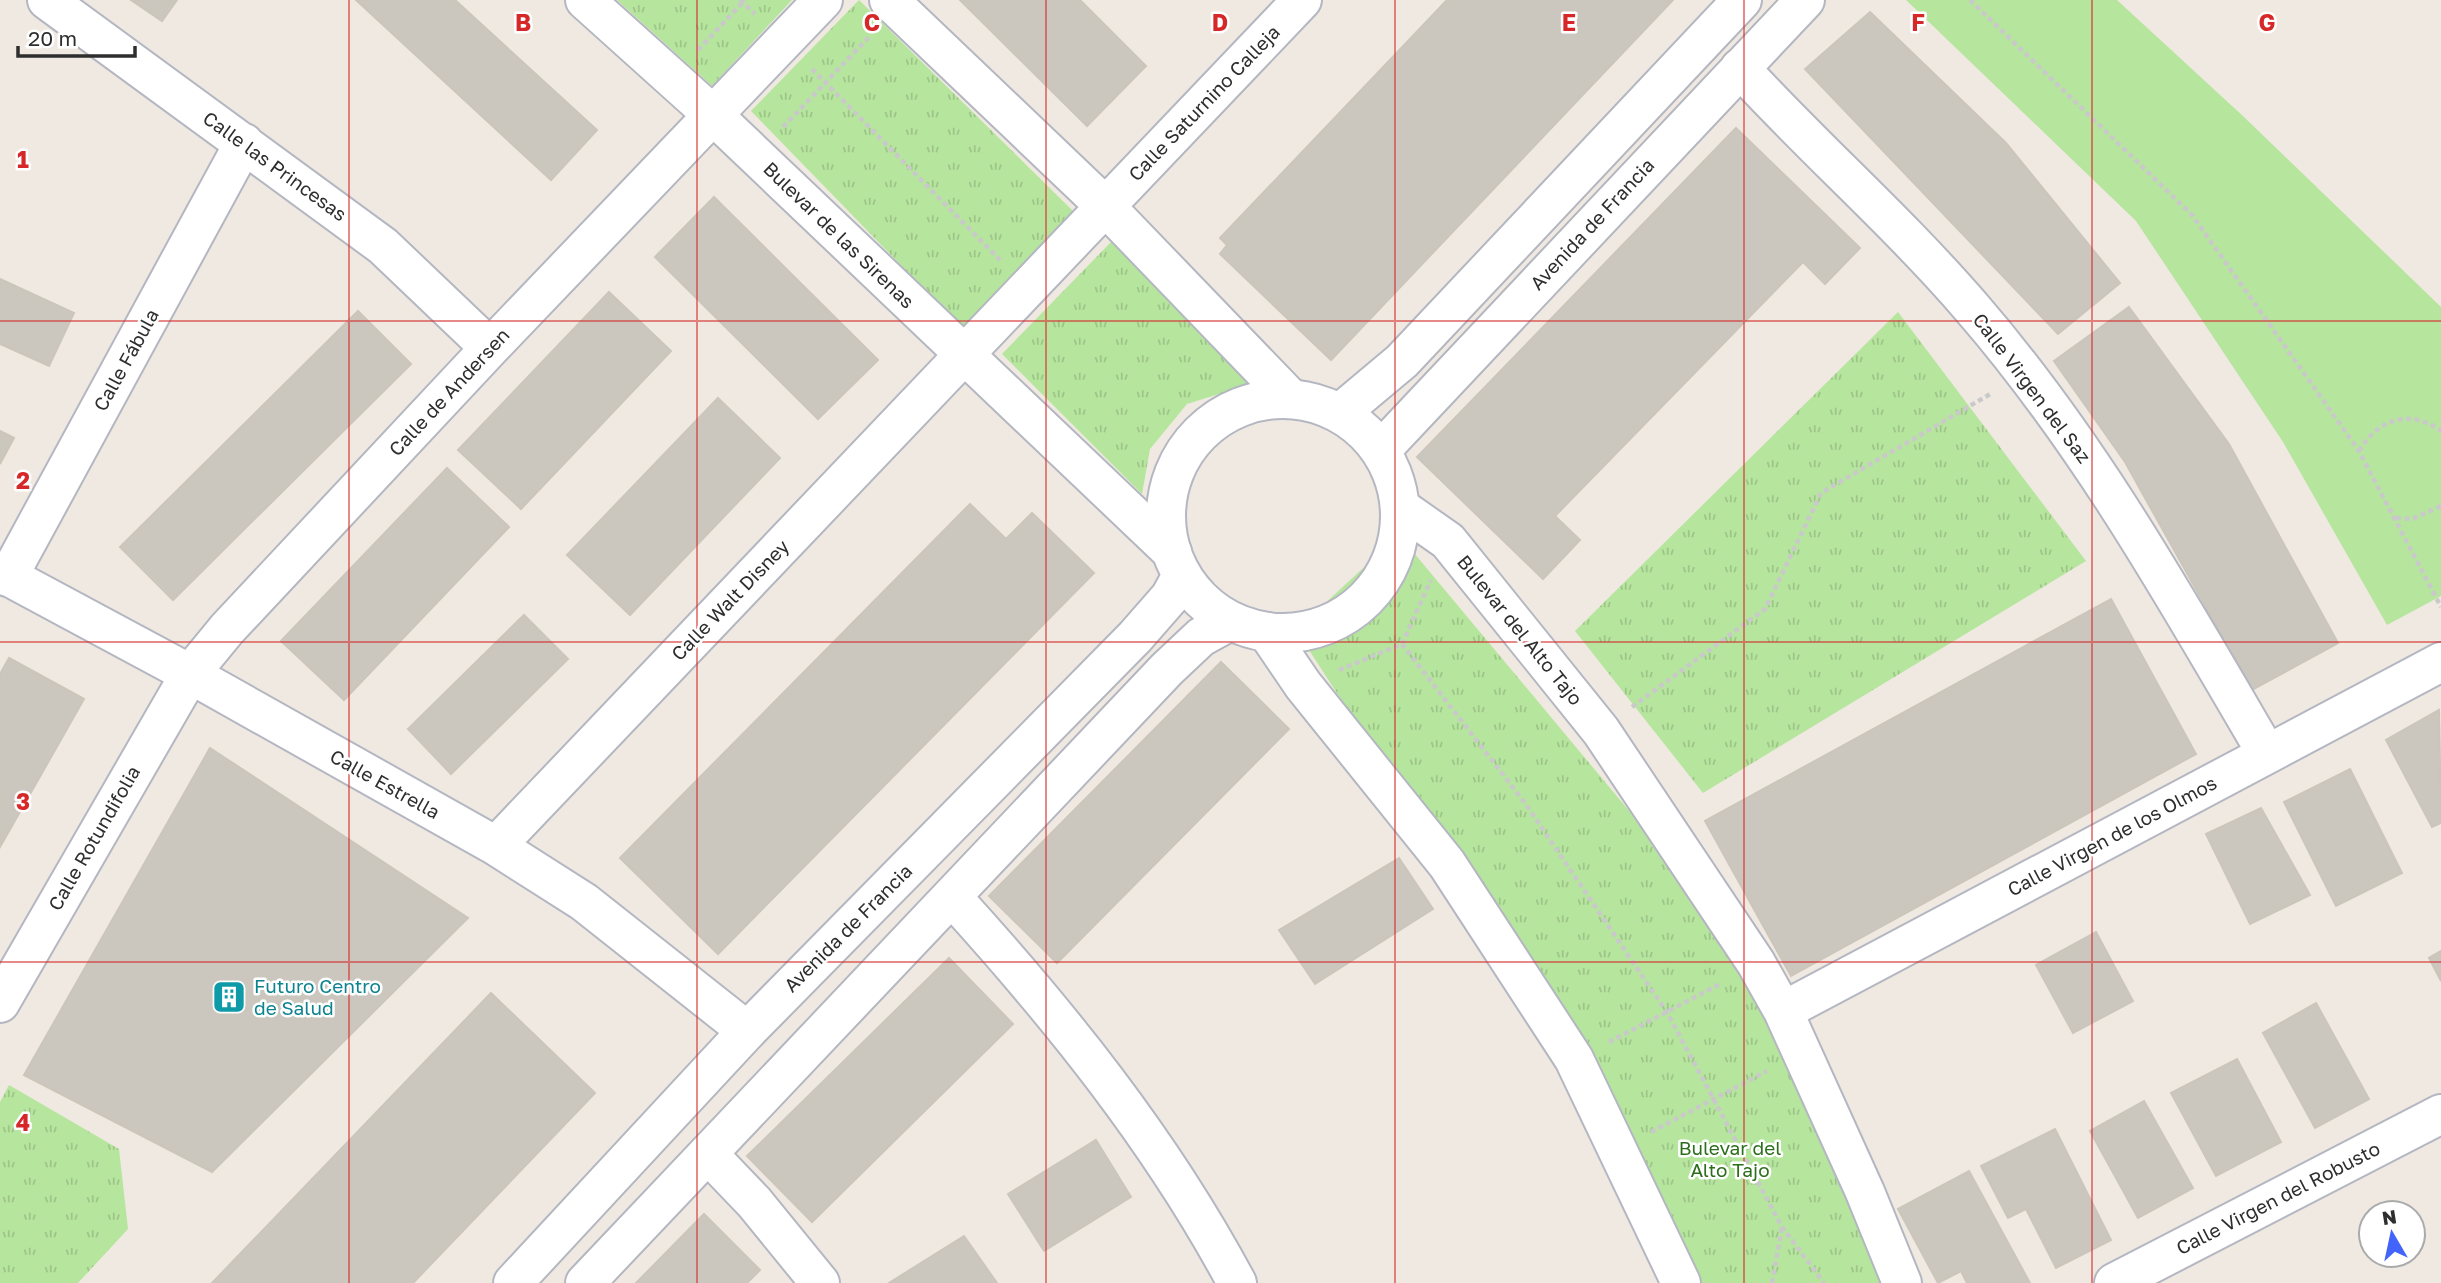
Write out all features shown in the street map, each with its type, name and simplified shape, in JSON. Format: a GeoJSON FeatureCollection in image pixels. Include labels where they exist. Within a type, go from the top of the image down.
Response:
{"type":"FeatureCollection","features":[{"type":"Feature","properties":{"kind":"street","name":"Calle las Princesas"},"geometry":{"type":"LineString","coordinates":[[47,0],[383,246],[490,348]]}},
{"type":"Feature","properties":{"kind":"street","name":"Bulevar de las Sirenas"},"geometry":{"type":"LineString","coordinates":[[585,0],[714,116],[1177,563]]}},
{"type":"Feature","properties":{"kind":"street"},"geometry":{"type":"LineString","coordinates":[[714,116],[823,0]]}},
{"type":"Feature","properties":{"kind":"street","name":"Calle Saturnino Calleja"},"geometry":{"type":"LineString","coordinates":[[1105,206],[1302,0]]}},
{"type":"Feature","properties":{"kind":"street"},"geometry":{"type":"LineString","coordinates":[[1340,413],[1402,361],[1742,0]]}},
{"type":"Feature","properties":{"kind":"street","name":"Avenida de Francia"},"geometry":{"type":"LineString","coordinates":[[1381,450],[1805,0]]}},
{"type":"Feature","properties":{"kind":"street"},"geometry":{"type":"LineString","coordinates":[[893,4],[1105,206],[1292,399]]}},
{"type":"Feature","properties":{"kind":"street","name":"Calle Virgen del Saz"},"geometry":{"type":"LineString","coordinates":[[1740,68],[1898,228],[1972,308],[2025,374],[2138,534],[2267,754]]}},
{"type":"Feature","properties":{"kind":"street","name":"Calle de Andersen"},"geometry":{"type":"LineString","coordinates":[[190,674],[227,629],[490,348],[714,116]]}},
{"type":"Feature","properties":{"kind":"street","name":"Calle Fábula"},"geometry":{"type":"LineString","coordinates":[[4,575],[244,143]]}},
{"type":"Feature","properties":{"kind":"street"},"geometry":{"type":"LineString","coordinates":[[963,354],[1105,206]]}},
{"type":"Feature","properties":{"kind":"street","name":"Calle Walt Disney"},"geometry":{"type":"LineString","coordinates":[[496,846],[963,354]]}},
{"type":"Feature","properties":{"kind":"street"},"geometry":{"type":"LineString","coordinates":[[1292,399],[1316,403],[1340,413],[1362,429],[1381,450],[1395,478],[1401,508],[1399,535],[1390,566],[1374,592],[1352,612],[1325,626],[1267,632],[1230,621],[1195,593],[1177,563],[1167,527],[1167,502],[1173,477],[1184,454],[1199,434],[1242,407],[1266,401],[1292,399]]}},
{"type":"Feature","properties":{"kind":"street","name":"Bulevar del Alto Tajo"},"geometry":{"type":"LineString","coordinates":[[1401,508],[1448,541],[1601,731],[1756,963],[1783,1011],[1865,1192],[1902,1283]]}},
{"type":"Feature","properties":{"kind":"street","name":"Avenida de Francia"},"geometry":{"type":"LineString","coordinates":[[513,1283],[747,1031],[1135,637],[1170,597],[1177,563]]}},
{"type":"Feature","properties":{"kind":"street","name":"Calle Estrella"},"geometry":{"type":"LineString","coordinates":[[4,575],[190,674],[496,846],[584,902],[747,1031]]}},
{"type":"Feature","properties":{"kind":"street"},"geometry":{"type":"LineString","coordinates":[[585,1283],[953,898],[1167,669],[1201,637],[1230,621]]}},
{"type":"Feature","properties":{"kind":"street"},"geometry":{"type":"LineString","coordinates":[[1267,632],[1303,685],[1447,864],[1574,1059],[1619,1148],[1681,1283]]}},
{"type":"Feature","properties":{"kind":"street","name":"Calle Virgen de los Olmos"},"geometry":{"type":"LineString","coordinates":[[1783,1011],[2441,662]]}},
{"type":"Feature","properties":{"kind":"street","name":"Calle Rotundifolia"},"geometry":{"type":"LineString","coordinates":[[0,1003],[190,674]]}},
{"type":"Feature","properties":{"kind":"street"},"geometry":{"type":"LineString","coordinates":[[953,898],[1065,1026],[1135,1118],[1213,1240],[1237,1283]]}},
{"type":"Feature","properties":{"kind":"street","name":"Calle Virgen del Robusto"},"geometry":{"type":"LineString","coordinates":[[2114,1283],[2441,1114]]}},
{"type":"Feature","properties":{"kind":"street"},"geometry":{"type":"LineString","coordinates":[[708,1154],[754,1202],[820,1283]]}},
{"type":"Feature","properties":{"kind":"path"},"geometry":{"type":"LineString","coordinates":[[1970,0],[2192,215],[2359,451],[2441,607]]}},
{"type":"Feature","properties":{"kind":"path"},"geometry":{"type":"LineString","coordinates":[[671,78],[743,1],[1027,288]]}},
{"type":"Feature","properties":{"kind":"path"},"geometry":{"type":"LineString","coordinates":[[755,155],[826,82],[893,4]]}},
{"type":"Feature","properties":{"kind":"path"},"geometry":{"type":"LineString","coordinates":[[1601,731],[1765,609],[1821,493],[2025,374]]}},
{"type":"Feature","properties":{"kind":"path"},"geometry":{"type":"LineString","coordinates":[[2359,451],[2368,436],[2381,425],[2397,418],[2422,421],[2441,431]]}},
{"type":"Feature","properties":{"kind":"path"},"geometry":{"type":"LineString","coordinates":[[2396,518],[2420,516],[2441,506]]}},
{"type":"Feature","properties":{"kind":"path"},"geometry":{"type":"LineString","coordinates":[[1303,685],[1402,644],[1448,541]]}},
{"type":"Feature","properties":{"kind":"path"},"geometry":{"type":"LineString","coordinates":[[1402,644],[1525,803],[1668,1014],[1782,1227],[1824,1283]]}},
{"type":"Feature","properties":{"kind":"path"},"geometry":{"type":"LineString","coordinates":[[1574,1059],[1668,1014],[1756,963]]}},
{"type":"Feature","properties":{"kind":"path"},"geometry":{"type":"LineString","coordinates":[[1619,1148],[1715,1100],[1801,1051]]}},
{"type":"Feature","properties":{"kind":"path"},"geometry":{"type":"LineString","coordinates":[[1772,1283],[1782,1227]]}},
{"type":"Feature","properties":{"kind":"green space"},"geometry":{"type":"Polygon","coordinates":[[[617,0],[792,0],[712,86],[617,0]]]}},
{"type":"Feature","properties":{"kind":"green space"},"geometry":{"type":"Polygon","coordinates":[[[859,0],[1075,213],[962,328],[751,111],[859,0]]]}},
{"type":"Feature","properties":{"kind":"green space"},"geometry":{"type":"Polygon","coordinates":[[[1906,0],[2117,0],[2244,117],[2441,307],[2441,596],[2387,625],[2283,442],[2136,221],[1906,0]]]}},
{"type":"Feature","properties":{"kind":"green space"},"geometry":{"type":"Polygon","coordinates":[[[1113,240],[1254,383],[1187,404],[1150,449],[1142,494],[1002,354],[1113,240]]]}},
{"type":"Feature","properties":{"kind":"green space"},"geometry":{"type":"Polygon","coordinates":[[[1898,312],[2086,561],[1703,793],[1575,631],[1898,312]]]}},
{"type":"Feature","properties":{"kind":"green space","name":"Bulevar del Alto Tajo"},"geometry":{"type":"Polygon","coordinates":[[[1399,535],[1756,963],[1898,1283],[1672,1283],[1574,1059],[1296,630],[1399,535]]]}},
{"type":"Feature","properties":{"kind":"green space"},"geometry":{"type":"Polygon","coordinates":[[[9,1085],[119,1149],[128,1229],[78,1283],[0,1283],[0,1102],[9,1085]]]}},
{"type":"Feature","properties":{"kind":"building"},"geometry":{"type":"Polygon","coordinates":[[[131,0],[177,0],[162,21],[131,0]]]}},
{"type":"Feature","properties":{"kind":"building"},"geometry":{"type":"Polygon","coordinates":[[[356,0],[455,0],[597,130],[551,180],[356,0]]]}},
{"type":"Feature","properties":{"kind":"building"},"geometry":{"type":"Polygon","coordinates":[[[960,0],[1080,0],[1146,66],[1087,126],[960,0]]]}},
{"type":"Feature","properties":{"kind":"building"},"geometry":{"type":"Polygon","coordinates":[[[1447,0],[1673,0],[1331,360],[1220,254],[1227,245],[1220,238],[1447,0]]]}},
{"type":"Feature","properties":{"kind":"building"},"geometry":{"type":"Polygon","coordinates":[[[1870,12],[2006,143],[2120,283],[2058,334],[1805,69],[1870,12]]]}},
{"type":"Feature","properties":{"kind":"building"},"geometry":{"type":"Polygon","coordinates":[[[1736,128],[1860,248],[1825,284],[1803,262],[1555,516],[1580,540],[1543,579],[1417,457],[1736,128]]]}},
{"type":"Feature","properties":{"kind":"building"},"geometry":{"type":"Polygon","coordinates":[[[714,197],[878,360],[818,419],[655,257],[714,197]]]}},
{"type":"Feature","properties":{"kind":"building"},"geometry":{"type":"Polygon","coordinates":[[[0,279],[74,313],[49,366],[0,344],[0,279]]]}},
{"type":"Feature","properties":{"kind":"building"},"geometry":{"type":"Polygon","coordinates":[[[609,292],[671,351],[521,509],[458,450],[609,292]]]}},
{"type":"Feature","properties":{"kind":"building"},"geometry":{"type":"Polygon","coordinates":[[[2129,307],[2229,444],[2338,643],[2252,690],[2125,462],[2054,361],[2129,307]]]}},
{"type":"Feature","properties":{"kind":"building"},"geometry":{"type":"Polygon","coordinates":[[[358,311],[411,364],[173,600],[120,547],[358,311]]]}},
{"type":"Feature","properties":{"kind":"building"},"geometry":{"type":"Polygon","coordinates":[[[718,398],[780,458],[630,615],[567,555],[718,398]]]}},
{"type":"Feature","properties":{"kind":"building"},"geometry":{"type":"Polygon","coordinates":[[[0,431],[14,438],[0,464],[0,431]]]}},
{"type":"Feature","properties":{"kind":"building"},"geometry":{"type":"Polygon","coordinates":[[[447,468],[509,527],[344,700],[281,641],[447,468]]]}},
{"type":"Feature","properties":{"kind":"building"},"geometry":{"type":"Polygon","coordinates":[[[970,504],[1006,539],[1032,513],[1094,573],[718,954],[620,858],[970,504]]]}},
{"type":"Feature","properties":{"kind":"building"},"geometry":{"type":"Polygon","coordinates":[[[2111,599],[2196,754],[1791,976],[1705,821],[2111,599]]]}},
{"type":"Feature","properties":{"kind":"building"},"geometry":{"type":"Polygon","coordinates":[[[524,615],[568,659],[451,774],[408,729],[524,615]]]}},
{"type":"Feature","properties":{"kind":"building"},"geometry":{"type":"Polygon","coordinates":[[[9,658],[84,699],[0,847],[0,674],[9,658]]]}},
{"type":"Feature","properties":{"kind":"building"},"geometry":{"type":"Polygon","coordinates":[[[1221,662],[1289,729],[1057,963],[989,896],[1221,662]]]}},
{"type":"Feature","properties":{"kind":"building"},"geometry":{"type":"Polygon","coordinates":[[[2439,710],[2441,823],[2432,827],[2386,740],[2439,710]]]}},
{"type":"Feature","properties":{"kind":"building","name":"Futuro Centro de Salud"},"geometry":{"type":"Polygon","coordinates":[[[210,748],[468,918],[212,1172],[24,1075],[210,748]]]}},
{"type":"Feature","properties":{"kind":"building"},"geometry":{"type":"Polygon","coordinates":[[[2350,769],[2402,873],[2336,906],[2284,802],[2350,769]]]}},
{"type":"Feature","properties":{"kind":"building"},"geometry":{"type":"Polygon","coordinates":[[[2261,808],[2310,895],[2250,924],[2206,834],[2261,808]]]}},
{"type":"Feature","properties":{"kind":"building"},"geometry":{"type":"Polygon","coordinates":[[[1399,858],[1433,909],[1315,984],[1279,930],[1399,858]]]}},
{"type":"Feature","properties":{"kind":"building"},"geometry":{"type":"Polygon","coordinates":[[[2096,932],[2133,1001],[2073,1033],[2036,965],[2096,932]]]}},
{"type":"Feature","properties":{"kind":"building"},"geometry":{"type":"Polygon","coordinates":[[[2441,951],[2441,981],[2429,958],[2441,951]]]}},
{"type":"Feature","properties":{"kind":"building"},"geometry":{"type":"Polygon","coordinates":[[[949,958],[1013,1024],[812,1222],[747,1156],[949,958]]]}},
{"type":"Feature","properties":{"kind":"building"},"geometry":{"type":"Polygon","coordinates":[[[491,993],[595,1093],[413,1283],[212,1283],[491,993]]]}},
{"type":"Feature","properties":{"kind":"building"},"geometry":{"type":"Polygon","coordinates":[[[2316,1003],[2369,1099],[2315,1128],[2263,1033],[2316,1003]]]}},
{"type":"Feature","properties":{"kind":"building"},"geometry":{"type":"Polygon","coordinates":[[[2237,1059],[2281,1142],[2216,1176],[2171,1093],[2237,1059]]]}},
{"type":"Feature","properties":{"kind":"building"},"geometry":{"type":"Polygon","coordinates":[[[2144,1101],[2193,1188],[2138,1218],[2090,1131],[2144,1101]]]}},
{"type":"Feature","properties":{"kind":"building"},"geometry":{"type":"Polygon","coordinates":[[[2055,1129],[2111,1240],[2056,1268],[2026,1209],[2008,1218],[1981,1166],[2055,1129]]]}},
{"type":"Feature","properties":{"kind":"building"},"geometry":{"type":"Polygon","coordinates":[[[1096,1140],[1131,1197],[1044,1251],[1008,1194],[1096,1140]]]}},
{"type":"Feature","properties":{"kind":"building"},"geometry":{"type":"Polygon","coordinates":[[[1969,1171],[2030,1283],[1967,1283],[1961,1271],[1938,1283],[1898,1209],[1969,1171]]]}},
{"type":"Feature","properties":{"kind":"building"},"geometry":{"type":"Polygon","coordinates":[[[704,1214],[760,1270],[747,1283],[636,1283],[704,1214]]]}},
{"type":"Feature","properties":{"kind":"building"},"geometry":{"type":"Polygon","coordinates":[[[964,1236],[997,1283],[889,1283],[964,1236]]]}},
{"type":"Feature","properties":{"kind":"place","name":"Futuro Centro de Salud"},"geometry":{"type":"Point","coordinates":[229,997]}}]}
